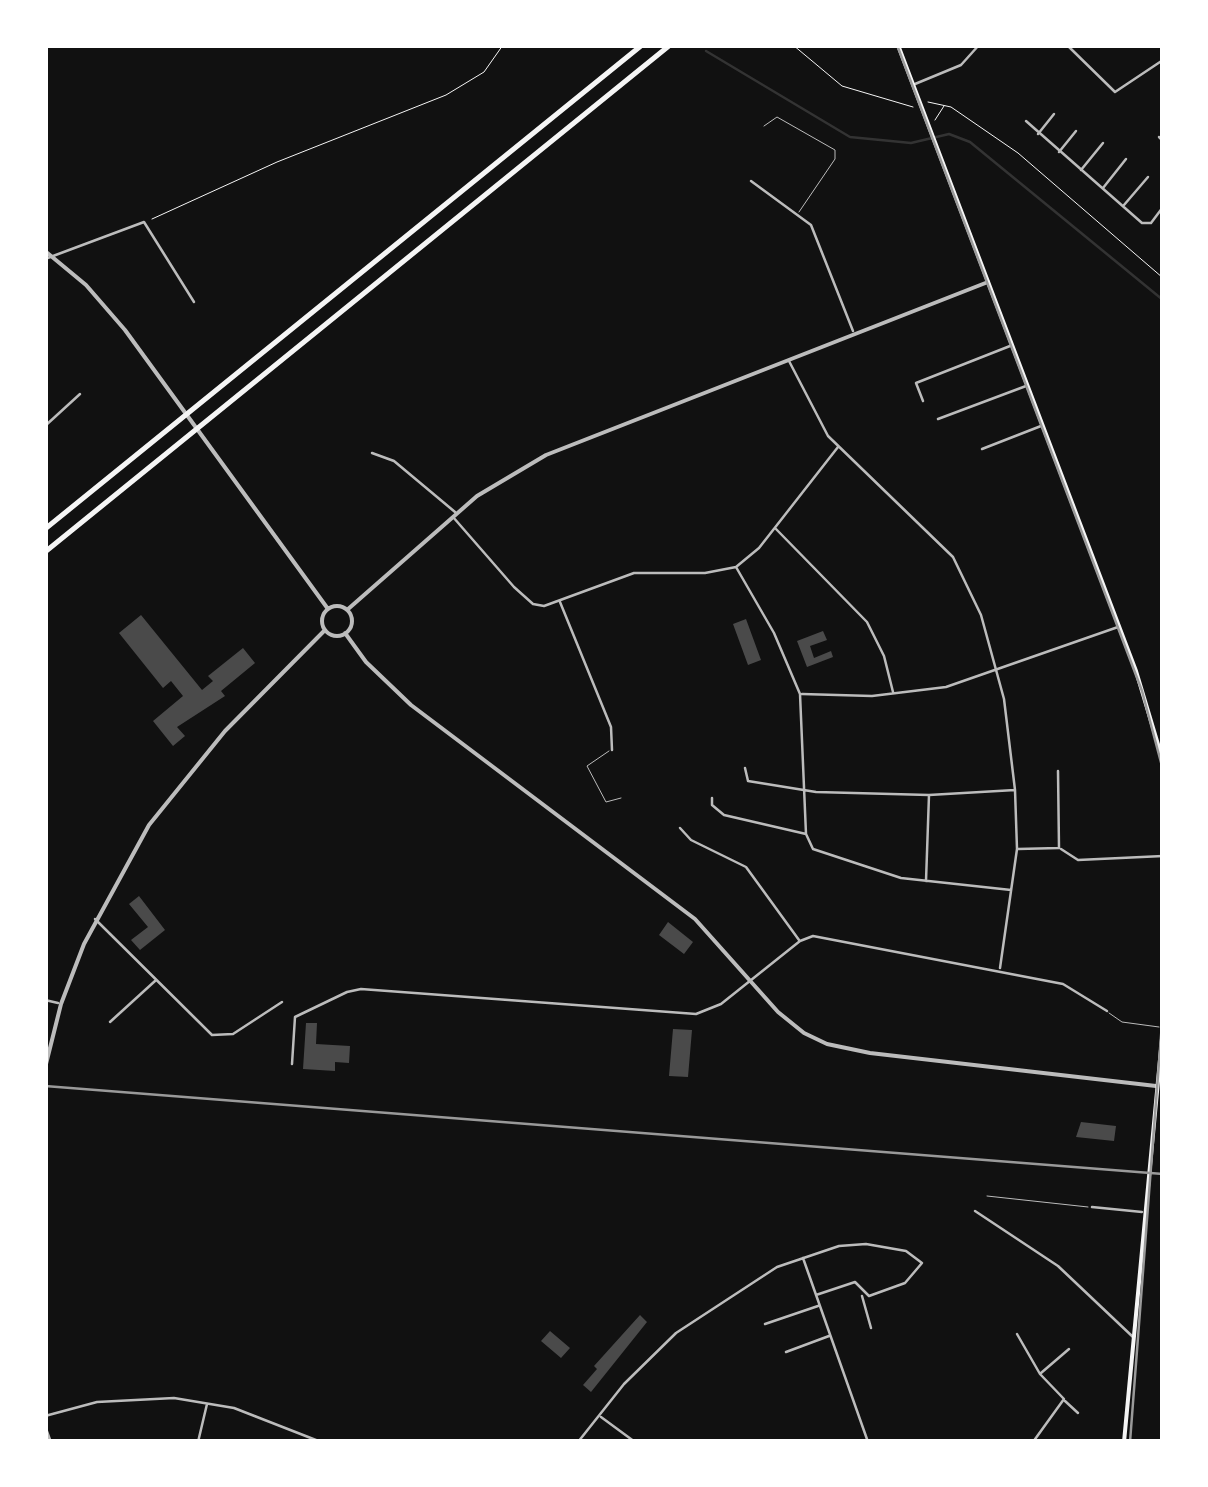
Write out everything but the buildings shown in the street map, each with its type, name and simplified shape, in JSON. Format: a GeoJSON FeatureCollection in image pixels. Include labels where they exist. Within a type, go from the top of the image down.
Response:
{"type":"FeatureCollection","features":[{"type":"Feature","properties":{"kind":"highway"},"geometry":{"type":"LineString","coordinates":[[45,529],[642,45]]}},
{"type":"Feature","properties":{"kind":"highway"},"geometry":{"type":"LineString","coordinates":[[45,552],[670,45]]}},
{"type":"Feature","properties":{"kind":"main road"},"geometry":{"type":"LineString","coordinates":[[898,45],[1119,626],[1148,705],[1163,761]]}},
{"type":"Feature","properties":{"kind":"main road"},"geometry":{"type":"LineString","coordinates":[[1124,1442],[1163,1027]]}},
{"type":"Feature","properties":{"kind":"street"},"geometry":{"type":"LineString","coordinates":[[914,84],[961,66],[979,45]]}},
{"type":"Feature","properties":{"kind":"street"},"geometry":{"type":"LineString","coordinates":[[1070,46],[1115,92],[1163,60]]}},
{"type":"Feature","properties":{"kind":"street"},"geometry":{"type":"LineString","coordinates":[[1037,135],[1054,114]]}},
{"type":"Feature","properties":{"kind":"street"},"geometry":{"type":"LineString","coordinates":[[1026,121],[1037,135],[1146,224],[1163,207]]}},
{"type":"Feature","properties":{"kind":"street"},"geometry":{"type":"LineString","coordinates":[[1058,153],[1076,131]]}},
{"type":"Feature","properties":{"kind":"street"},"geometry":{"type":"LineString","coordinates":[[1080,171],[1103,143]]}},
{"type":"Feature","properties":{"kind":"street"},"geometry":{"type":"LineString","coordinates":[[1102,189],[1126,159]]}},
{"type":"Feature","properties":{"kind":"street"},"geometry":{"type":"LineString","coordinates":[[1124,206],[1148,177]]}},
{"type":"Feature","properties":{"kind":"street"},"geometry":{"type":"LineString","coordinates":[[751,181],[811,225],[854,333]]}},
{"type":"Feature","properties":{"kind":"street"},"geometry":{"type":"LineString","coordinates":[[48,258],[144,222],[194,302]]}},
{"type":"Feature","properties":{"kind":"street"},"geometry":{"type":"LineString","coordinates":[[45,250],[48,258],[106,306],[328,609]]}},
{"type":"Feature","properties":{"kind":"street"},"geometry":{"type":"LineString","coordinates":[[328,609],[347,610],[454,514],[520,468],[573,442],[988,282]]}},
{"type":"Feature","properties":{"kind":"street"},"geometry":{"type":"LineString","coordinates":[[923,401],[916,383],[1012,345]]}},
{"type":"Feature","properties":{"kind":"street"},"geometry":{"type":"LineString","coordinates":[[788,358],[808,404],[838,448],[953,557],[976,601],[998,672],[1016,790],[1016,849],[1000,970]]}},
{"type":"Feature","properties":{"kind":"street"},"geometry":{"type":"LineString","coordinates":[[938,419],[1027,386]]}},
{"type":"Feature","properties":{"kind":"street"},"geometry":{"type":"LineString","coordinates":[[45,426],[80,394]]}},
{"type":"Feature","properties":{"kind":"street"},"geometry":{"type":"LineString","coordinates":[[982,449],[1042,426]]}},
{"type":"Feature","properties":{"kind":"street"},"geometry":{"type":"LineString","coordinates":[[372,453],[394,461],[454,514],[533,604],[560,600],[634,572],[706,574],[736,567],[754,554],[838,448]]}},
{"type":"Feature","properties":{"kind":"street"},"geometry":{"type":"LineString","coordinates":[[774,527],[867,622],[884,656],[893,695]]}},
{"type":"Feature","properties":{"kind":"street"},"geometry":{"type":"LineString","coordinates":[[736,567],[774,634],[800,694],[806,834],[813,849],[866,870],[926,882],[1012,890]]}},
{"type":"Feature","properties":{"kind":"street"},"geometry":{"type":"LineString","coordinates":[[560,600],[611,727],[612,750]]}},
{"type":"Feature","properties":{"kind":"street"},"geometry":{"type":"LineString","coordinates":[[326,630],[322,620],[328,609]]}},
{"type":"Feature","properties":{"kind":"street"},"geometry":{"type":"LineString","coordinates":[[345,633],[352,619],[347,610]]}},
{"type":"Feature","properties":{"kind":"street"},"geometry":{"type":"LineString","coordinates":[[800,694],[893,695],[946,688],[1119,626]]}},
{"type":"Feature","properties":{"kind":"street"},"geometry":{"type":"LineString","coordinates":[[326,630],[345,633],[366,662],[411,705],[695,919],[794,1026],[845,1049],[1156,1086]]}},
{"type":"Feature","properties":{"kind":"street"},"geometry":{"type":"LineString","coordinates":[[45,1068],[61,1004],[96,919],[125,863],[179,785],[326,630]]}},
{"type":"Feature","properties":{"kind":"street"},"geometry":{"type":"LineString","coordinates":[[744,768],[748,781],[806,790],[929,795],[1016,790]]}},
{"type":"Feature","properties":{"kind":"street"},"geometry":{"type":"LineString","coordinates":[[1058,771],[1060,848]]}},
{"type":"Feature","properties":{"kind":"street"},"geometry":{"type":"LineString","coordinates":[[926,882],[929,795]]}},
{"type":"Feature","properties":{"kind":"street"},"geometry":{"type":"LineString","coordinates":[[712,798],[712,806],[724,816],[806,834]]}},
{"type":"Feature","properties":{"kind":"street"},"geometry":{"type":"LineString","coordinates":[[680,828],[691,840],[746,868],[800,941]]}},
{"type":"Feature","properties":{"kind":"street"},"geometry":{"type":"LineString","coordinates":[[1016,849],[1060,848],[1078,860],[1163,856]]}},
{"type":"Feature","properties":{"kind":"street"},"geometry":{"type":"LineString","coordinates":[[96,919],[212,1035],[221,1038],[282,1002]]}},
{"type":"Feature","properties":{"kind":"street"},"geometry":{"type":"LineString","coordinates":[[292,1064],[295,1017],[362,989],[696,1014],[713,1009],[800,941],[830,936],[1063,984],[1107,1010]]}},
{"type":"Feature","properties":{"kind":"street"},"geometry":{"type":"LineString","coordinates":[[110,1022],[156,980]]}},
{"type":"Feature","properties":{"kind":"street"},"geometry":{"type":"LineString","coordinates":[[45,1000],[61,1004]]}},
{"type":"Feature","properties":{"kind":"street"},"geometry":{"type":"LineString","coordinates":[[1092,1207],[1144,1212]]}},
{"type":"Feature","properties":{"kind":"street"},"geometry":{"type":"LineString","coordinates":[[975,1211],[1058,1266],[1134,1338]]}},
{"type":"Feature","properties":{"kind":"street"},"geometry":{"type":"LineString","coordinates":[[578,1442],[676,1334],[752,1281],[802,1256],[839,1246],[888,1245],[906,1250],[922,1263],[905,1283],[869,1296],[862,1294]]}},
{"type":"Feature","properties":{"kind":"street"},"geometry":{"type":"LineString","coordinates":[[802,1256],[868,1442]]}},
{"type":"Feature","properties":{"kind":"street"},"geometry":{"type":"LineString","coordinates":[[816,1295],[855,1282],[871,1328]]}},
{"type":"Feature","properties":{"kind":"street"},"geometry":{"type":"LineString","coordinates":[[765,1324],[820,1305]]}},
{"type":"Feature","properties":{"kind":"street"},"geometry":{"type":"LineString","coordinates":[[1017,1334],[1040,1374],[1078,1413]]}},
{"type":"Feature","properties":{"kind":"street"},"geometry":{"type":"LineString","coordinates":[[786,1352],[831,1336]]}},
{"type":"Feature","properties":{"kind":"street"},"geometry":{"type":"LineString","coordinates":[[1040,1374],[1069,1349]]}},
{"type":"Feature","properties":{"kind":"street"},"geometry":{"type":"LineString","coordinates":[[45,1416],[139,1397],[207,1403],[234,1408],[322,1442]]}},
{"type":"Feature","properties":{"kind":"street"},"geometry":{"type":"LineString","coordinates":[[1034,1442],[1064,1400]]}},
{"type":"Feature","properties":{"kind":"street"},"geometry":{"type":"LineString","coordinates":[[198,1442],[207,1403]]}},
{"type":"Feature","properties":{"kind":"street"},"geometry":{"type":"LineString","coordinates":[[599,1416],[636,1442]]}},
{"type":"Feature","properties":{"kind":"street"},"geometry":{"type":"LineString","coordinates":[[45,1428],[50,1442]]}},
{"type":"Feature","properties":{"kind":"lane"},"geometry":{"type":"LineString","coordinates":[[764,126],[778,117],[835,150],[835,159],[797,215]]}},
{"type":"Feature","properties":{"kind":"lane"},"geometry":{"type":"LineString","coordinates":[[612,750],[586,766],[606,802],[622,798]]}},
{"type":"Feature","properties":{"kind":"lane"},"geometry":{"type":"LineString","coordinates":[[1107,1010],[1117,1021],[1163,1027]]}},
{"type":"Feature","properties":{"kind":"lane"},"geometry":{"type":"LineString","coordinates":[[987,1196],[1092,1207]]}},
{"type":"Feature","properties":{"kind":"path"},"geometry":{"type":"LineString","coordinates":[[144,222],[277,162],[446,95],[484,72],[504,45]]}},
{"type":"Feature","properties":{"kind":"path"},"geometry":{"type":"LineString","coordinates":[[793,45],[842,86],[898,105]]}},
{"type":"Feature","properties":{"kind":"path"},"geometry":{"type":"LineString","coordinates":[[935,120],[944,103],[1018,153],[1163,278]]}},
{"type":"Feature","properties":{"kind":"waterway"},"geometry":{"type":"LineString","coordinates":[[706,51],[850,137],[911,143],[949,134],[970,142],[1163,300]]}},
{"type":"Feature","properties":{"kind":"tram line"},"geometry":{"type":"LineString","coordinates":[[897,45],[1142,691],[1163,770]]}},
{"type":"Feature","properties":{"kind":"tram line"},"geometry":{"type":"LineString","coordinates":[[1130,1442],[1163,1010]]}},
{"type":"Feature","properties":{"kind":"railway"},"geometry":{"type":"LineString","coordinates":[[45,1086],[1163,1174]]}}]}
